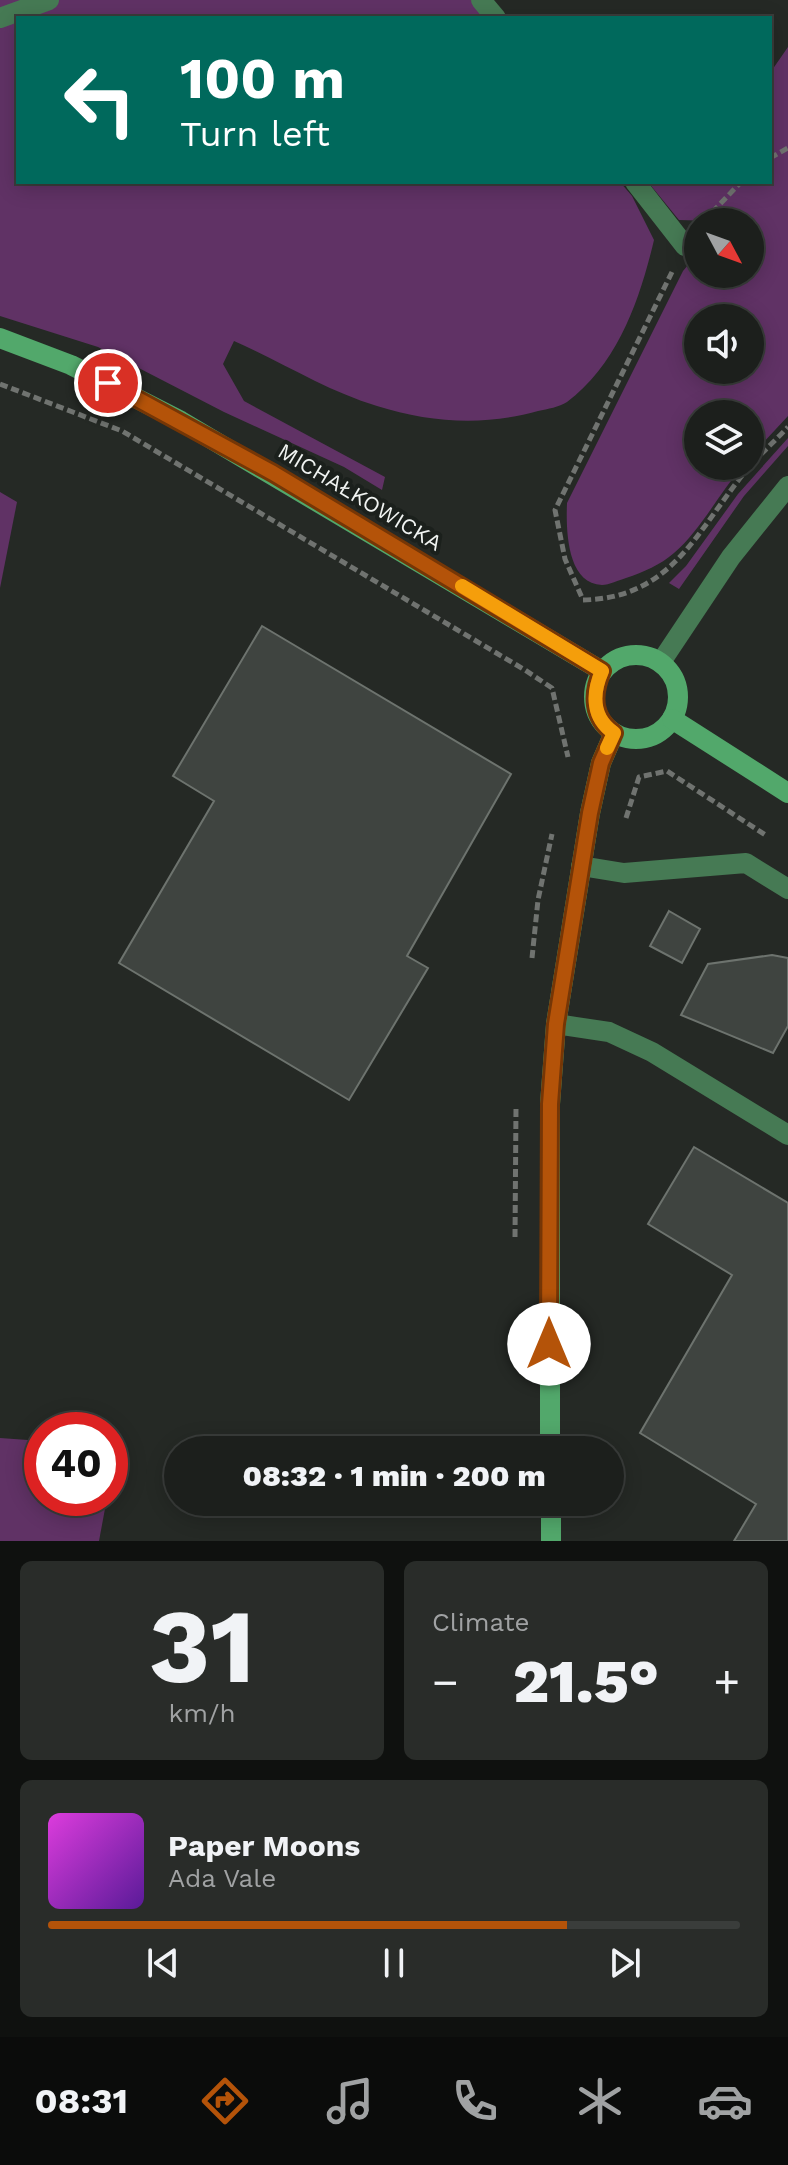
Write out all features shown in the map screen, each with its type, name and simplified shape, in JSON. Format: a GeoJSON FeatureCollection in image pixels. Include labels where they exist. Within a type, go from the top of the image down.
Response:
{"type":"FeatureCollection","features":[{"type":"Feature","properties":{"kind":"street"},"geometry":{"type":"LineString","coordinates":[[0,18],[49,0]]}},
{"type":"Feature","properties":{"kind":"street"},"geometry":{"type":"LineString","coordinates":[[481,0],[494,16]]}},
{"type":"Feature","properties":{"kind":"street"},"geometry":{"type":"LineString","coordinates":[[637,184],[684,245]]}},
{"type":"Feature","properties":{"kind":"street","name":"MICHAŁKOWICKA"},"geometry":{"type":"LineString","coordinates":[[0,338],[71,365],[181,421],[602,671]]}},
{"type":"Feature","properties":{"kind":"street"},"geometry":{"type":"LineString","coordinates":[[661,662],[731,557],[788,486]]}},
{"type":"Feature","properties":{"kind":"street"},"geometry":{"type":"LineString","coordinates":[[630,655],[646,655],[661,662],[673,675],[678,692],[672,719],[654,735],[637,739],[614,733],[598,716],[594,701],[602,671],[615,660],[630,655]]}},
{"type":"Feature","properties":{"kind":"street"},"geometry":{"type":"LineString","coordinates":[[672,719],[788,793]]}},
{"type":"Feature","properties":{"kind":"street"},"geometry":{"type":"LineString","coordinates":[[550,1436],[550,1104],[556,1024],[601,763],[614,733]]}},
{"type":"Feature","properties":{"kind":"street"},"geometry":{"type":"LineString","coordinates":[[581,866],[624,873],[746,863],[788,889]]}},
{"type":"Feature","properties":{"kind":"street"},"geometry":{"type":"LineString","coordinates":[[556,1024],[609,1032],[652,1052],[788,1135]]}},
{"type":"Feature","properties":{"kind":"street"},"geometry":{"type":"LineString","coordinates":[[551,1516],[551,1541]]}},
{"type":"Feature","properties":{"kind":"path"},"geometry":{"type":"LineString","coordinates":[[716,208],[739,184]]}},
{"type":"Feature","properties":{"kind":"path"},"geometry":{"type":"LineString","coordinates":[[684,248],[555,510],[565,559],[583,600],[608,599],[650,583],[682,559],[746,471],[788,427]]}},
{"type":"Feature","properties":{"kind":"path"},"geometry":{"type":"LineString","coordinates":[[0,384],[122,431],[525,670]]}},
{"type":"Feature","properties":{"kind":"path"},"geometry":{"type":"LineString","coordinates":[[626,818],[639,777],[667,771],[775,841]]}},
{"type":"Feature","properties":{"kind":"shaded area"},"geometry":{"type":"Polygon","coordinates":[[[0,0],[471,0],[483,16],[16,16],[16,184],[622,184],[632,196],[654,240],[634,307],[613,350],[585,387],[564,404],[553,408],[478,420],[438,419],[397,412],[358,400],[234,341],[223,364],[244,401],[385,477],[382,490],[344,467],[224,412],[98,347],[0,316],[0,0]]]}},
{"type":"Feature","properties":{"kind":"shaded area"},"geometry":{"type":"Polygon","coordinates":[[[788,47],[788,416],[764,442],[764,400],[684,400],[684,480],[732,480],[693,534],[669,557],[645,571],[602,585],[590,582],[575,565],[568,539],[567,503],[683,271],[684,288],[764,288],[764,208],[684,208],[684,220],[679,220],[650,184],[772,184],[772,70],[788,47]]]}},
{"type":"Feature","properties":{"kind":"shaded area"},"geometry":{"type":"Polygon","coordinates":[[[788,438],[788,446],[764,473],[764,465],[788,438]]]}},
{"type":"Feature","properties":{"kind":"shaded area"},"geometry":{"type":"Polygon","coordinates":[[[750,480],[758,480],[679,589],[669,583],[686,566],[750,480]]]}},
{"type":"Feature","properties":{"kind":"shaded area"},"geometry":{"type":"Polygon","coordinates":[[[0,492],[17,502],[0,588],[0,492]]]}},
{"type":"Feature","properties":{"kind":"shaded area"},"geometry":{"type":"Polygon","coordinates":[[[0,1438],[24,1440],[24,1516],[104,1516],[99,1541],[0,1541],[0,1438]]]}},
{"type":"Feature","properties":{"kind":"building"},"geometry":{"type":"Polygon","coordinates":[[[262,626],[511,774],[407,956],[428,968],[349,1100],[119,963],[214,801],[173,776],[262,626]]]}},
{"type":"Feature","properties":{"kind":"building"},"geometry":{"type":"Polygon","coordinates":[[[669,911],[700,929],[682,963],[650,946],[669,911]]]}},
{"type":"Feature","properties":{"kind":"building"},"geometry":{"type":"Polygon","coordinates":[[[772,955],[788,958],[788,1026],[773,1053],[681,1015],[708,964],[772,955]]]}},
{"type":"Feature","properties":{"kind":"building"},"geometry":{"type":"Polygon","coordinates":[[[694,1147],[788,1203],[788,1541],[734,1541],[756,1504],[640,1433],[732,1275],[648,1224],[694,1147]]]}},
{"type":"Feature","properties":{"kind":"slow traffic"},"geometry":{"type":"LineString","coordinates":[[462,586],[602,671],[594,701],[598,716],[614,733],[607,748]]}},
{"type":"Feature","properties":{"kind":"route"},"geometry":{"type":"LineString","coordinates":[[108,383],[273,473],[602,671],[594,701],[598,716],[614,733],[601,763],[590,813],[556,1024],[550,1104],[549,1344]]}}]}
